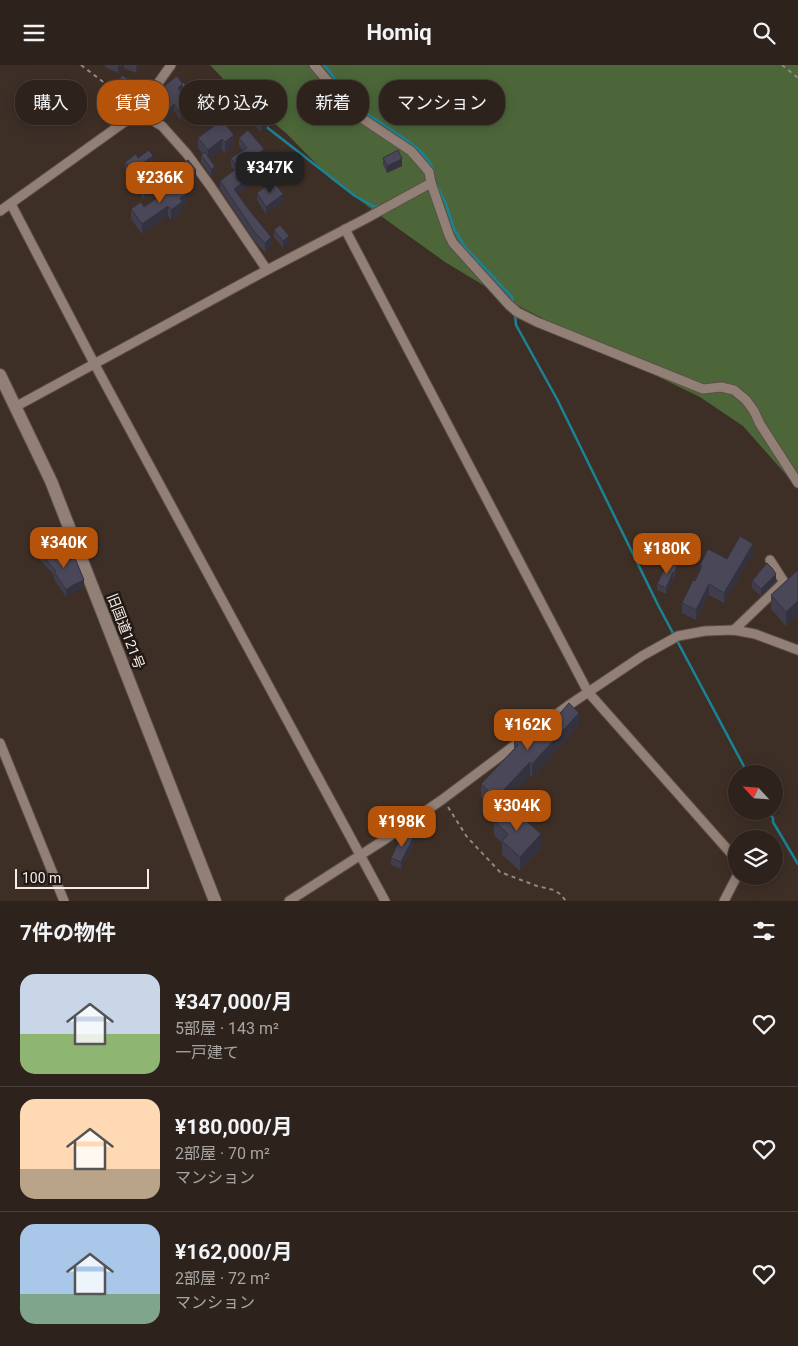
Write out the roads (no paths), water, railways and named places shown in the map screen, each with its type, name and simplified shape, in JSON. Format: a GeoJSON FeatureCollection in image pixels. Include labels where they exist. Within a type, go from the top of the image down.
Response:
{"type":"FeatureCollection","features":[{"type":"Feature","properties":{"kind":"street"},"geometry":{"type":"LineString","coordinates":[[160,80],[171,65]]}},
{"type":"Feature","properties":{"kind":"street"},"geometry":{"type":"LineString","coordinates":[[314,65],[339,94],[345,104],[357,115],[417,157],[428,173],[453,243],[517,313],[703,389],[721,387],[734,390],[746,400],[754,411],[760,424],[798,483]]}},
{"type":"Feature","properties":{"kind":"street"},"geometry":{"type":"LineString","coordinates":[[0,211],[120,125]]}},
{"type":"Feature","properties":{"kind":"street"},"geometry":{"type":"LineString","coordinates":[[162,125],[187,154],[211,187],[267,270]]}},
{"type":"Feature","properties":{"kind":"street"},"geometry":{"type":"LineString","coordinates":[[15,407],[431,183]]}},
{"type":"Feature","properties":{"kind":"street"},"geometry":{"type":"LineString","coordinates":[[11,204],[94,363],[385,901]]}},
{"type":"Feature","properties":{"kind":"street"},"geometry":{"type":"LineString","coordinates":[[345,229],[588,692],[728,850]]}},
{"type":"Feature","properties":{"kind":"street","name":"旧国道121号"},"geometry":{"type":"LineString","coordinates":[[0,376],[51,481],[215,901]]}},
{"type":"Feature","properties":{"kind":"street"},"geometry":{"type":"LineString","coordinates":[[734,630],[784,582],[770,559]]}},
{"type":"Feature","properties":{"kind":"street"},"geometry":{"type":"LineString","coordinates":[[289,901],[360,857],[443,799],[588,692],[642,656],[678,636],[705,631],[734,630],[755,634],[798,649]]}},
{"type":"Feature","properties":{"kind":"street"},"geometry":{"type":"LineString","coordinates":[[0,743],[64,901]]}},
{"type":"Feature","properties":{"kind":"street"},"geometry":{"type":"LineString","coordinates":[[724,901],[732,885]]}},
{"type":"Feature","properties":{"kind":"waterway"},"geometry":{"type":"LineString","coordinates":[[324,65],[355,105],[412,144],[430,163],[433,172]]}},
{"type":"Feature","properties":{"kind":"waterway"},"geometry":{"type":"LineString","coordinates":[[264,125],[355,196],[375,207],[384,205]]}},
{"type":"Feature","properties":{"kind":"waterway"},"geometry":{"type":"LineString","coordinates":[[435,182],[446,204],[454,229],[465,247],[512,297],[513,304]]}},
{"type":"Feature","properties":{"kind":"waterway"},"geometry":{"type":"LineString","coordinates":[[515,314],[516,325],[557,399],[658,605],[743,765]]}},
{"type":"Feature","properties":{"kind":"waterway"},"geometry":{"type":"LineString","coordinates":[[773,820],[798,864]]}}]}
